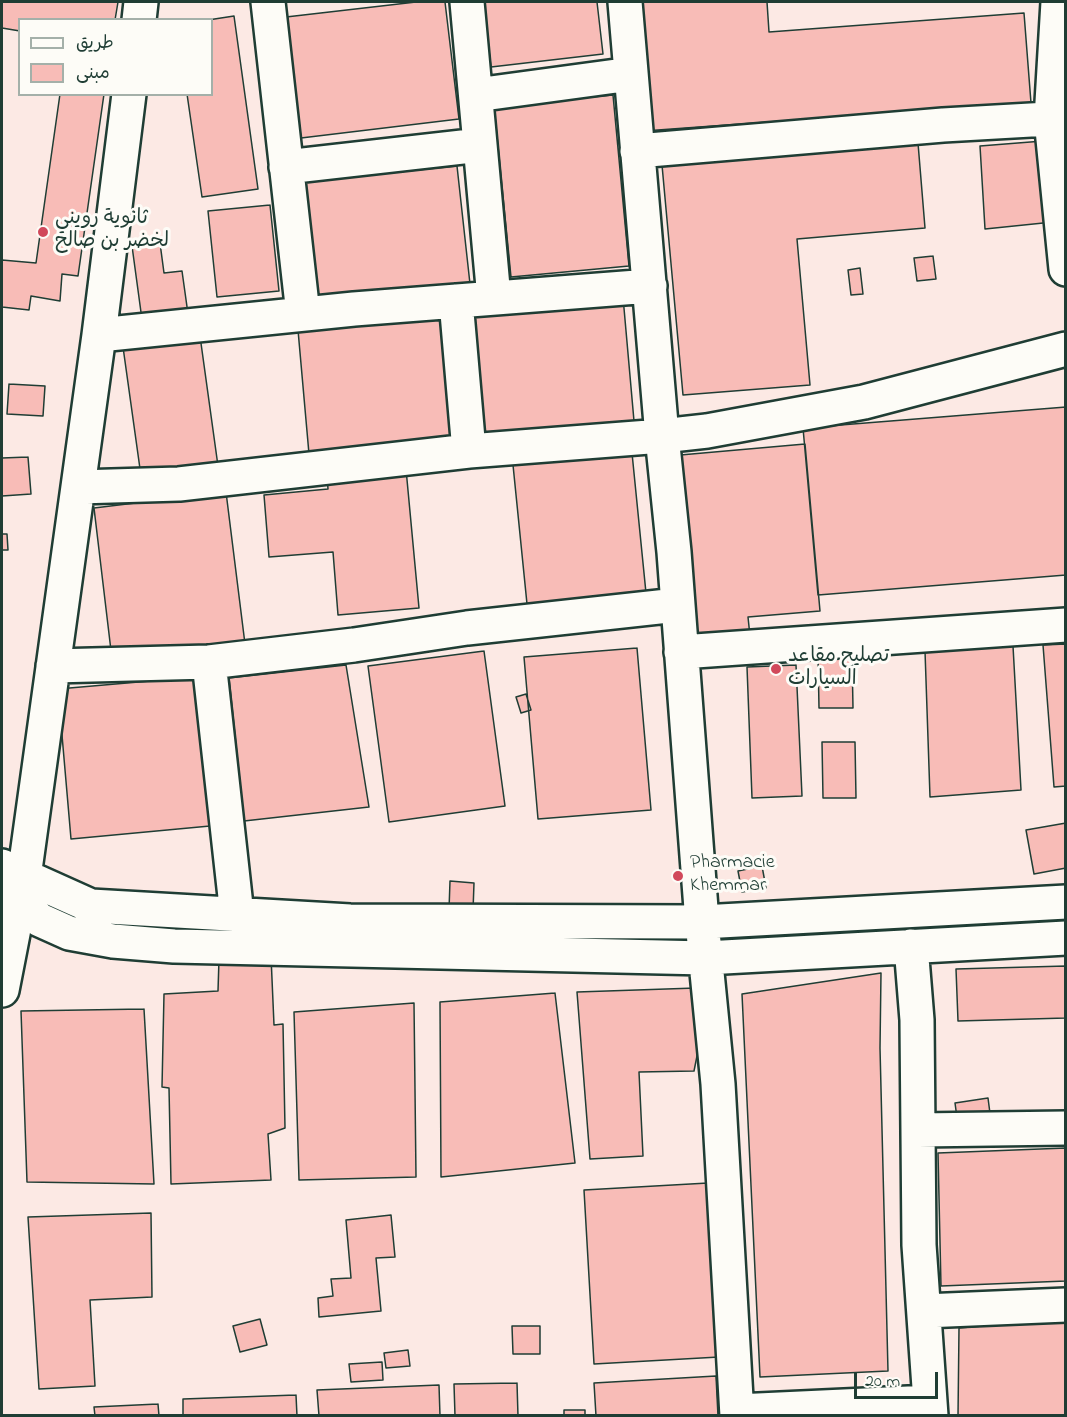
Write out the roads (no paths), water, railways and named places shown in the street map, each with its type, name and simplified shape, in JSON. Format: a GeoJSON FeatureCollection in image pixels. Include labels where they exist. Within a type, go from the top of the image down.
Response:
{"type":"FeatureCollection","features":[{"type":"Feature","properties":{"kind":"street"},"geometry":{"type":"LineString","coordinates":[[138,18],[141,2]]}},
{"type":"Feature","properties":{"kind":"street"},"geometry":{"type":"LineString","coordinates":[[268,2],[303,314]]}},
{"type":"Feature","properties":{"kind":"street"},"geometry":{"type":"LineString","coordinates":[[467,2],[494,298]]}},
{"type":"Feature","properties":{"kind":"street"},"geometry":{"type":"LineString","coordinates":[[625,2],[702,922],[718,1084],[737,1413],[930,1409],[919,1245],[917,1020],[911,946]]}},
{"type":"Feature","properties":{"kind":"street"},"geometry":{"type":"LineString","coordinates":[[1058,2],[1058,119],[1065,269]]}},
{"type":"Feature","properties":{"kind":"street"},"geometry":{"type":"LineString","coordinates":[[476,95],[631,74]]}},
{"type":"Feature","properties":{"kind":"street"},"geometry":{"type":"LineString","coordinates":[[2,990],[12,880],[53,666],[99,335],[129,96]]}},
{"type":"Feature","properties":{"kind":"street"},"geometry":{"type":"LineString","coordinates":[[637,151],[932,126],[1058,119]]}},
{"type":"Feature","properties":{"kind":"street"},"geometry":{"type":"LineString","coordinates":[[286,166],[480,145]]}},
{"type":"Feature","properties":{"kind":"street"},"geometry":{"type":"LineString","coordinates":[[99,335],[303,314],[650,286]]}},
{"type":"Feature","properties":{"kind":"street"},"geometry":{"type":"LineString","coordinates":[[456,301],[469,451]]}},
{"type":"Feature","properties":{"kind":"street"},"geometry":{"type":"LineString","coordinates":[[78,487],[179,484],[469,451],[707,431],[864,402],[1065,349]]}},
{"type":"Feature","properties":{"kind":"street"},"geometry":{"type":"LineString","coordinates":[[53,666],[209,662],[354,645],[467,628],[677,605]]}},
{"type":"Feature","properties":{"kind":"street"},"geometry":{"type":"LineString","coordinates":[[681,652],[1065,625]]}},
{"type":"Feature","properties":{"kind":"street"},"geometry":{"type":"LineString","coordinates":[[209,662],[237,915]]}},
{"type":"Feature","properties":{"kind":"street"},"geometry":{"type":"LineString","coordinates":[[12,880],[91,906],[350,921],[702,922],[1065,902]]}},
{"type":"Feature","properties":{"kind":"street"},"geometry":{"type":"LineString","coordinates":[[12,880],[40,921],[69,933],[113,941],[174,946],[706,958],[1065,938]]}},
{"type":"Feature","properties":{"kind":"street"},"geometry":{"type":"LineString","coordinates":[[918,1130],[1065,1128]]}},
{"type":"Feature","properties":{"kind":"street"},"geometry":{"type":"LineString","coordinates":[[924,1311],[1065,1305]]}},
{"type":"Feature","properties":{"kind":"place","name":"ثانوية رويني لخضر بن صالح"},"geometry":{"type":"Point","coordinates":[43,232]}},
{"type":"Feature","properties":{"kind":"place","name":"تصليح مقاعد السيارات"},"geometry":{"type":"Point","coordinates":[776,669]}},
{"type":"Feature","properties":{"kind":"place","name":"Pharmacie Khemmar"},"geometry":{"type":"Point","coordinates":[678,876]}}]}
